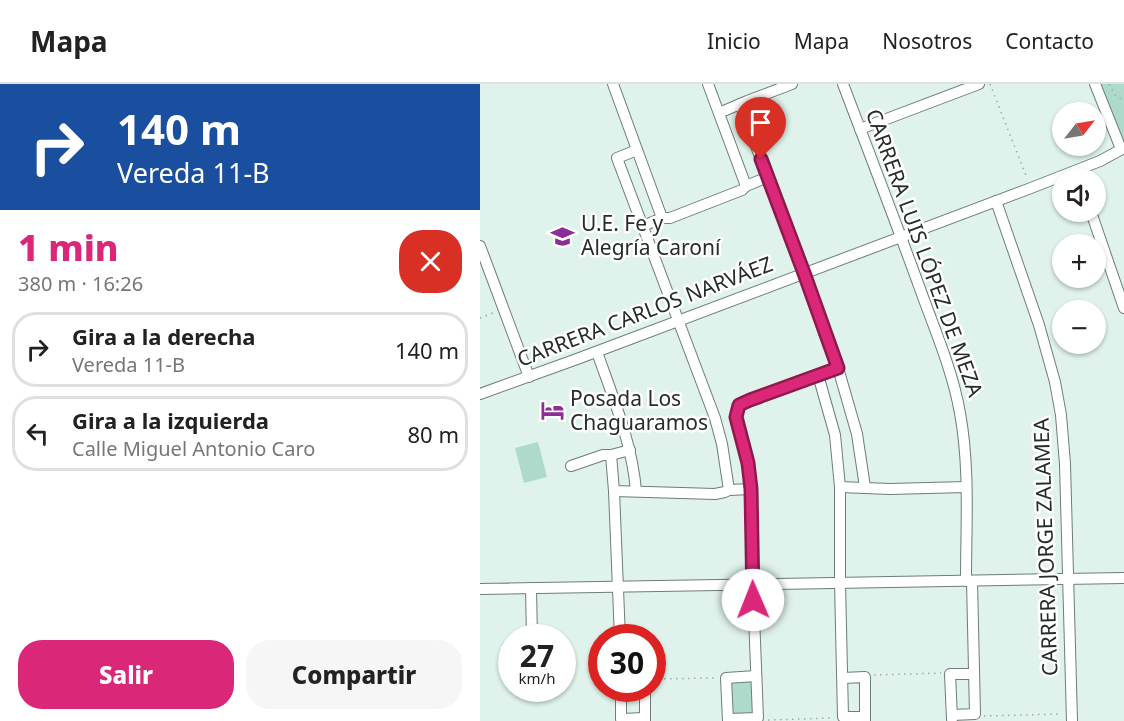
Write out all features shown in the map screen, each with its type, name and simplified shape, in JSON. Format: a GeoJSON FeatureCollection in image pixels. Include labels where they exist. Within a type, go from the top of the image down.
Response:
{"type":"FeatureCollection","features":[{"type":"Feature","properties":{"kind":"street"},"geometry":{"type":"LineString","coordinates":[[613,84],[662,218]]}},
{"type":"Feature","properties":{"kind":"street"},"geometry":{"type":"LineString","coordinates":[[708,84],[746,186]]}},
{"type":"Feature","properties":{"kind":"street"},"geometry":{"type":"LineString","coordinates":[[719,113],[792,84]]}},
{"type":"Feature","properties":{"kind":"street","name":"CARRERA LUIS LÓPEZ DE MEZA"},"geometry":{"type":"LineString","coordinates":[[843,84],[957,394],[963,432],[975,714]]}},
{"type":"Feature","properties":{"kind":"street"},"geometry":{"type":"LineString","coordinates":[[860,129],[978,84]]}},
{"type":"Feature","properties":{"kind":"street"},"geometry":{"type":"LineString","coordinates":[[1095,84],[1122,148]]}},
{"type":"Feature","properties":{"kind":"street"},"geometry":{"type":"LineString","coordinates":[[740,104],[838,368],[857,434],[865,487]]}},
{"type":"Feature","properties":{"kind":"street","name":"CARRERA CARLOS NARVÁEZ"},"geometry":{"type":"LineString","coordinates":[[1088,168],[1122,148]]}},
{"type":"Feature","properties":{"kind":"street"},"geometry":{"type":"LineString","coordinates":[[637,150],[617,158],[716,423],[722,444],[729,490]]}},
{"type":"Feature","properties":{"kind":"street"},"geometry":{"type":"LineString","coordinates":[[643,226],[742,190],[768,177]]}},
{"type":"Feature","properties":{"kind":"street","name":"CARRERA CARLOS NARVÁEZ"},"geometry":{"type":"LineString","coordinates":[[480,394],[1052,182]]}},
{"type":"Feature","properties":{"kind":"street","name":"CARRERA JORGE ZALAMEA"},"geometry":{"type":"LineString","coordinates":[[996,201],[1039,325],[1061,415],[1065,464],[1072,717]]}},
{"type":"Feature","properties":{"kind":"street"},"geometry":{"type":"LineString","coordinates":[[1094,222],[1124,308]]}},
{"type":"Feature","properties":{"kind":"street"},"geometry":{"type":"LineString","coordinates":[[480,246],[529,376]]}},
{"type":"Feature","properties":{"kind":"street"},"geometry":{"type":"LineString","coordinates":[[597,352],[630,450],[636,491]]}},
{"type":"Feature","properties":{"kind":"street"},"geometry":{"type":"LineString","coordinates":[[756,676],[726,678],[728,720],[758,718],[752,584],[751,489],[748,463],[736,417],[739,405],[838,368]]}},
{"type":"Feature","properties":{"kind":"street"},"geometry":{"type":"LineString","coordinates":[[818,375],[835,435],[840,487],[843,717],[865,719],[865,677],[843,678]]}},
{"type":"Feature","properties":{"kind":"street"},"geometry":{"type":"LineString","coordinates":[[716,423],[736,417]]}},
{"type":"Feature","properties":{"kind":"street"},"geometry":{"type":"LineString","coordinates":[[571,466],[603,455],[630,450]]}},
{"type":"Feature","properties":{"kind":"street"},"geometry":{"type":"LineString","coordinates":[[611,455],[619,624]]}},
{"type":"Feature","properties":{"kind":"street"},"geometry":{"type":"LineString","coordinates":[[840,487],[890,489],[966,487]]}},
{"type":"Feature","properties":{"kind":"street"},"geometry":{"type":"LineString","coordinates":[[614,491],[715,494],[729,490],[751,489]]}},
{"type":"Feature","properties":{"kind":"street"},"geometry":{"type":"LineString","coordinates":[[480,589],[1124,578]]}},
{"type":"Feature","properties":{"kind":"street"},"geometry":{"type":"LineString","coordinates":[[531,588],[532,624]]}},
{"type":"Feature","properties":{"kind":"street"},"geometry":{"type":"LineString","coordinates":[[974,674],[950,674],[952,718],[975,714]]}},
{"type":"Feature","properties":{"kind":"street"},"geometry":{"type":"LineString","coordinates":[[621,702],[621,719],[645,719],[645,702]]}},
{"type":"Feature","properties":{"kind":"path"},"geometry":{"type":"LineString","coordinates":[[990,84],[1031,188]]}},
{"type":"Feature","properties":{"kind":"path"},"geometry":{"type":"LineString","coordinates":[[1109,84],[1115,95],[1124,101]]}},
{"type":"Feature","properties":{"kind":"path"},"geometry":{"type":"LineString","coordinates":[[480,318],[504,309]]}},
{"type":"Feature","properties":{"kind":"path"},"geometry":{"type":"LineString","coordinates":[[865,677],[869,675],[950,674]]}},
{"type":"Feature","properties":{"kind":"path"},"geometry":{"type":"LineString","coordinates":[[666,679],[726,678]]}},
{"type":"Feature","properties":{"kind":"path"},"geometry":{"type":"LineString","coordinates":[[975,714],[979,716],[1072,717]]}},
{"type":"Feature","properties":{"kind":"path"},"geometry":{"type":"LineString","coordinates":[[758,718],[763,720],[843,717]]}},
{"type":"Feature","properties":{"kind":"green space"},"geometry":{"type":"Polygon","coordinates":[[[1095,84],[1124,84],[1124,147],[1106,108],[1106,102],[1103,102],[1095,84]]]}},
{"type":"Feature","properties":{"kind":"green space"},"geometry":{"type":"Polygon","coordinates":[[[538,442],[547,477],[524,483],[515,448],[538,442]]]}},
{"type":"Feature","properties":{"kind":"green space"},"geometry":{"type":"Polygon","coordinates":[[[753,681],[754,716],[729,716],[728,682],[753,681]]]}},
{"type":"Feature","properties":{"kind":"place","name":"U.E. Fe y Alegría Caroní"},"geometry":{"type":"Point","coordinates":[563,236]}},
{"type":"Feature","properties":{"kind":"place","name":"Posada Los Chaguaramos"},"geometry":{"type":"Point","coordinates":[552,411]}},
{"type":"Feature","properties":{"kind":"route"},"geometry":{"type":"LineString","coordinates":[[753,600],[751,489],[748,463],[736,417],[739,405],[838,368],[761,159]]}}]}
